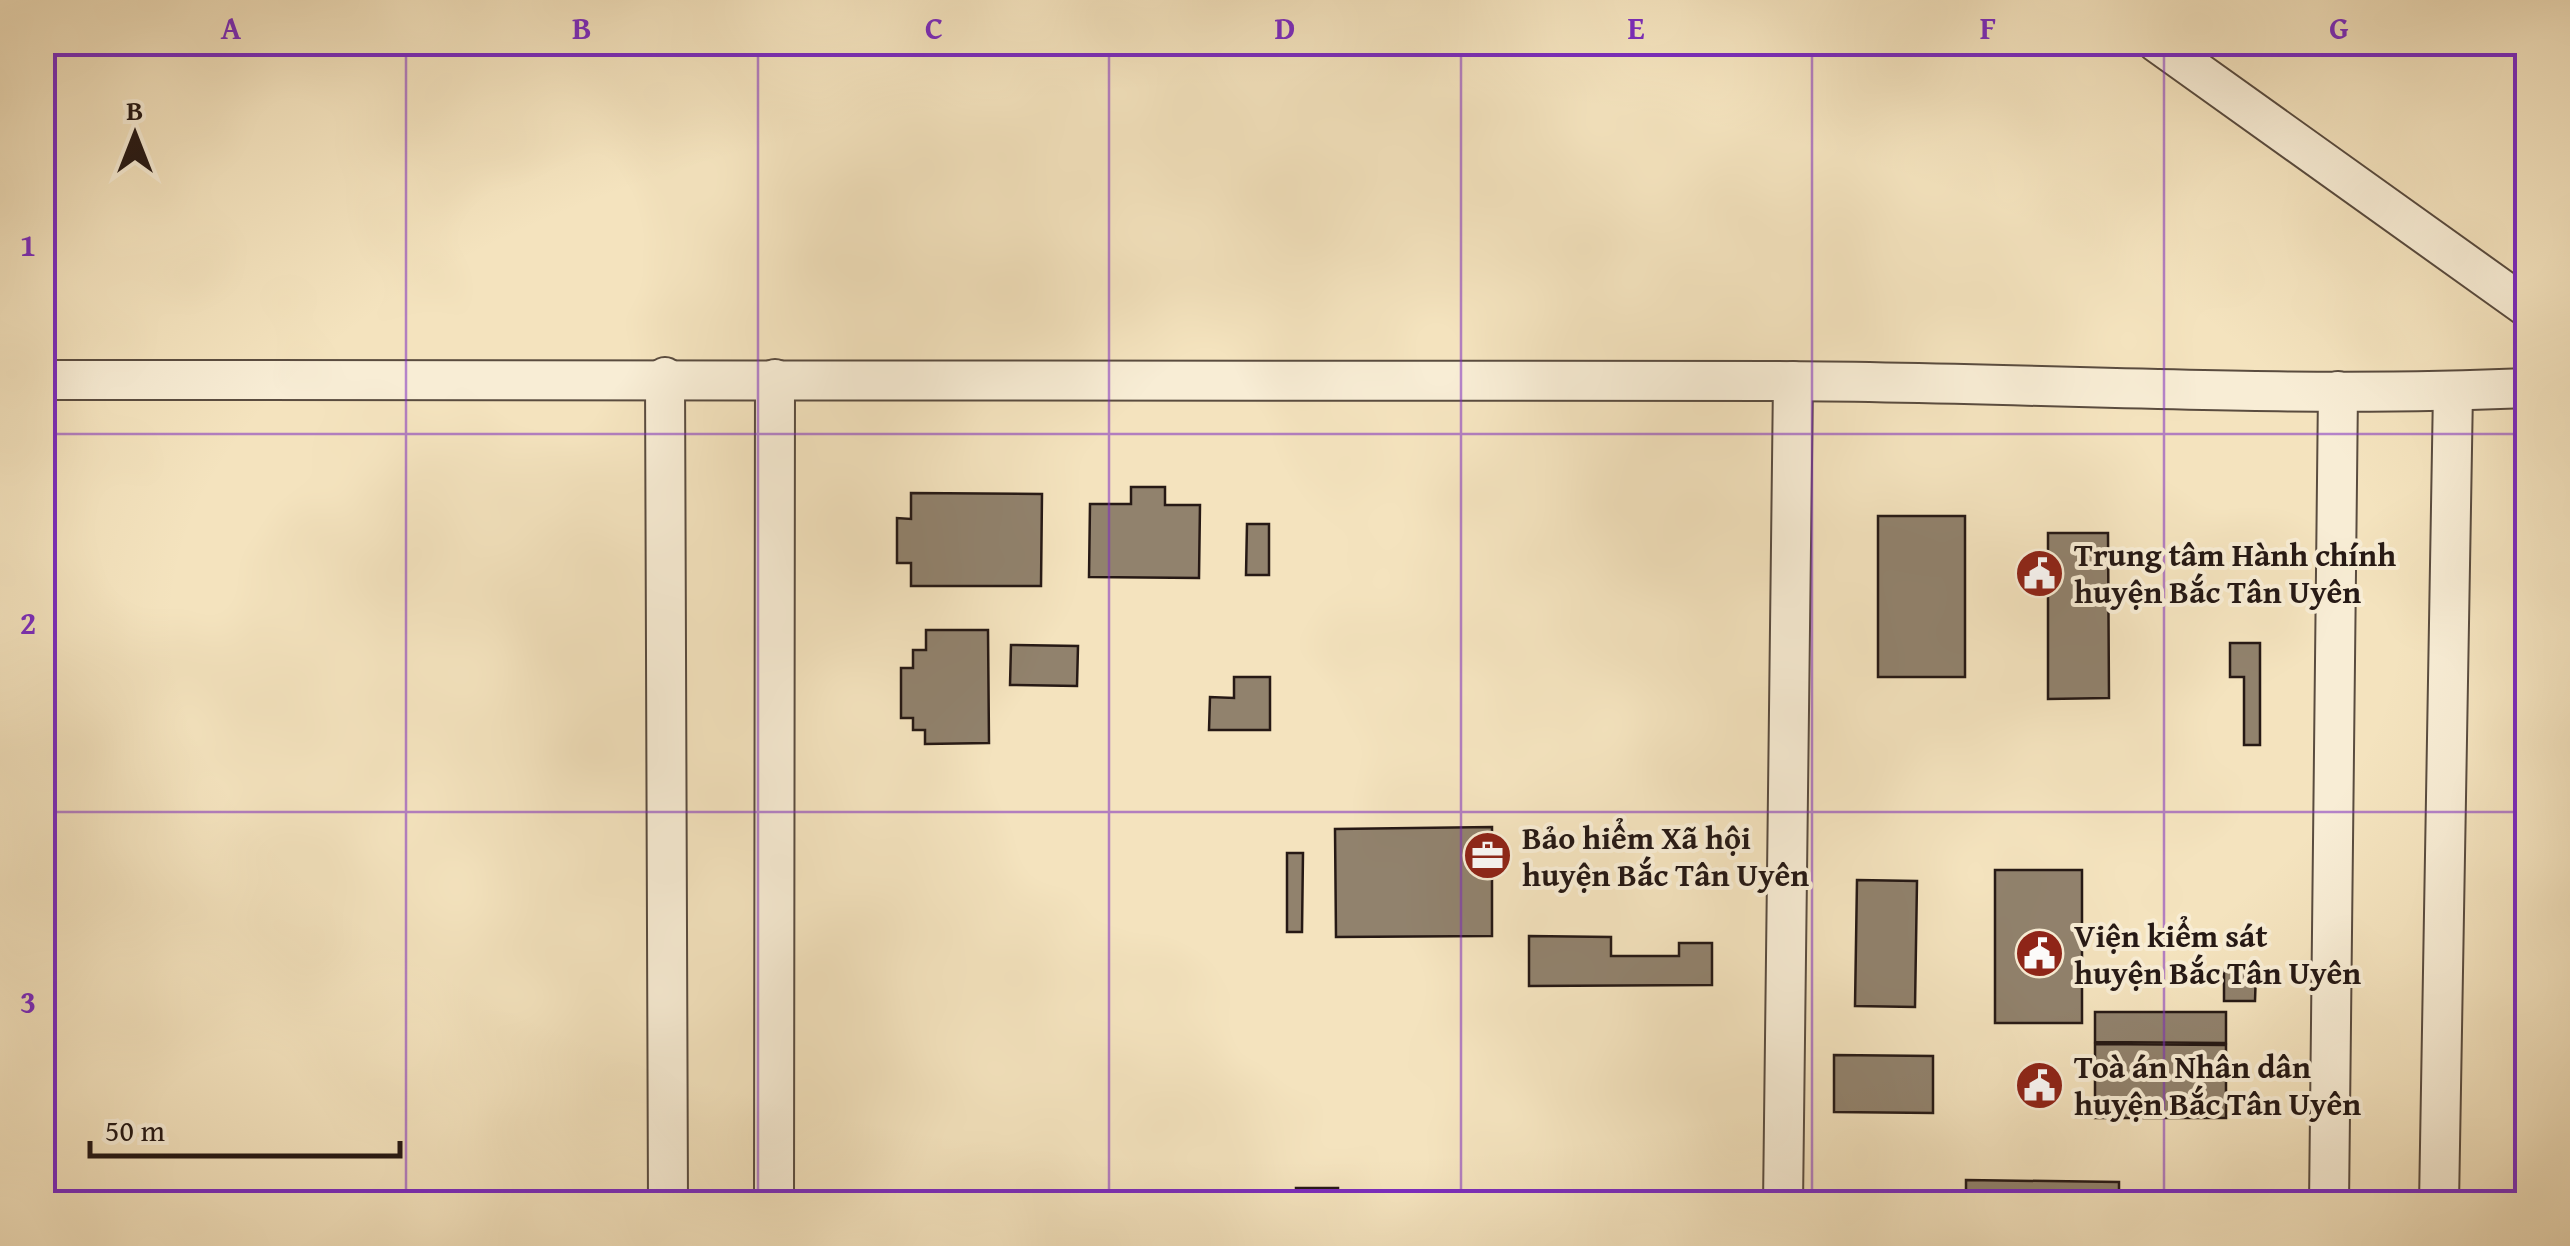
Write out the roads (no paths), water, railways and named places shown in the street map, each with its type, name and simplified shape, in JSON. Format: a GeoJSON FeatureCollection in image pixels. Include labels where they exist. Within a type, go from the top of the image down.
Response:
{"type":"FeatureCollection","features":[{"type":"Feature","properties":{"kind":"street"},"geometry":{"type":"LineString","coordinates":[[2156,42],[2528,308]]}},
{"type":"Feature","properties":{"kind":"street"},"geometry":{"type":"LineString","coordinates":[[665,376],[668,1204]]}},
{"type":"Feature","properties":{"kind":"street"},"geometry":{"type":"LineString","coordinates":[[42,380],[665,376],[1793,381],[2338,391],[2528,388]]}},
{"type":"Feature","properties":{"kind":"street"},"geometry":{"type":"LineString","coordinates":[[774,1204],[775,378]]}},
{"type":"Feature","properties":{"kind":"street"},"geometry":{"type":"LineString","coordinates":[[1782,1204],[1793,381]]}},
{"type":"Feature","properties":{"kind":"street"},"geometry":{"type":"LineString","coordinates":[[2329,1204],[2338,391]]}},
{"type":"Feature","properties":{"kind":"street"},"geometry":{"type":"LineString","coordinates":[[2439,1204],[2453,391]]}},
{"type":"Feature","properties":{"kind":"place","name":"Trung tâm Hành chính huyện Bắc Tân Uyên"},"geometry":{"type":"Point","coordinates":[2039,573]}},
{"type":"Feature","properties":{"kind":"place","name":"Bảo hiểm Xã hội huyện Bắc Tân Uyên"},"geometry":{"type":"Point","coordinates":[1487,856]}},
{"type":"Feature","properties":{"kind":"place","name":"Viện kiểm sát huyện Bắc Tân Uyên"},"geometry":{"type":"Point","coordinates":[2039,954]}},
{"type":"Feature","properties":{"kind":"place","name":"Toà án Nhân dân huyện Bắc Tân Uyên"},"geometry":{"type":"Point","coordinates":[2039,1085]}}]}
